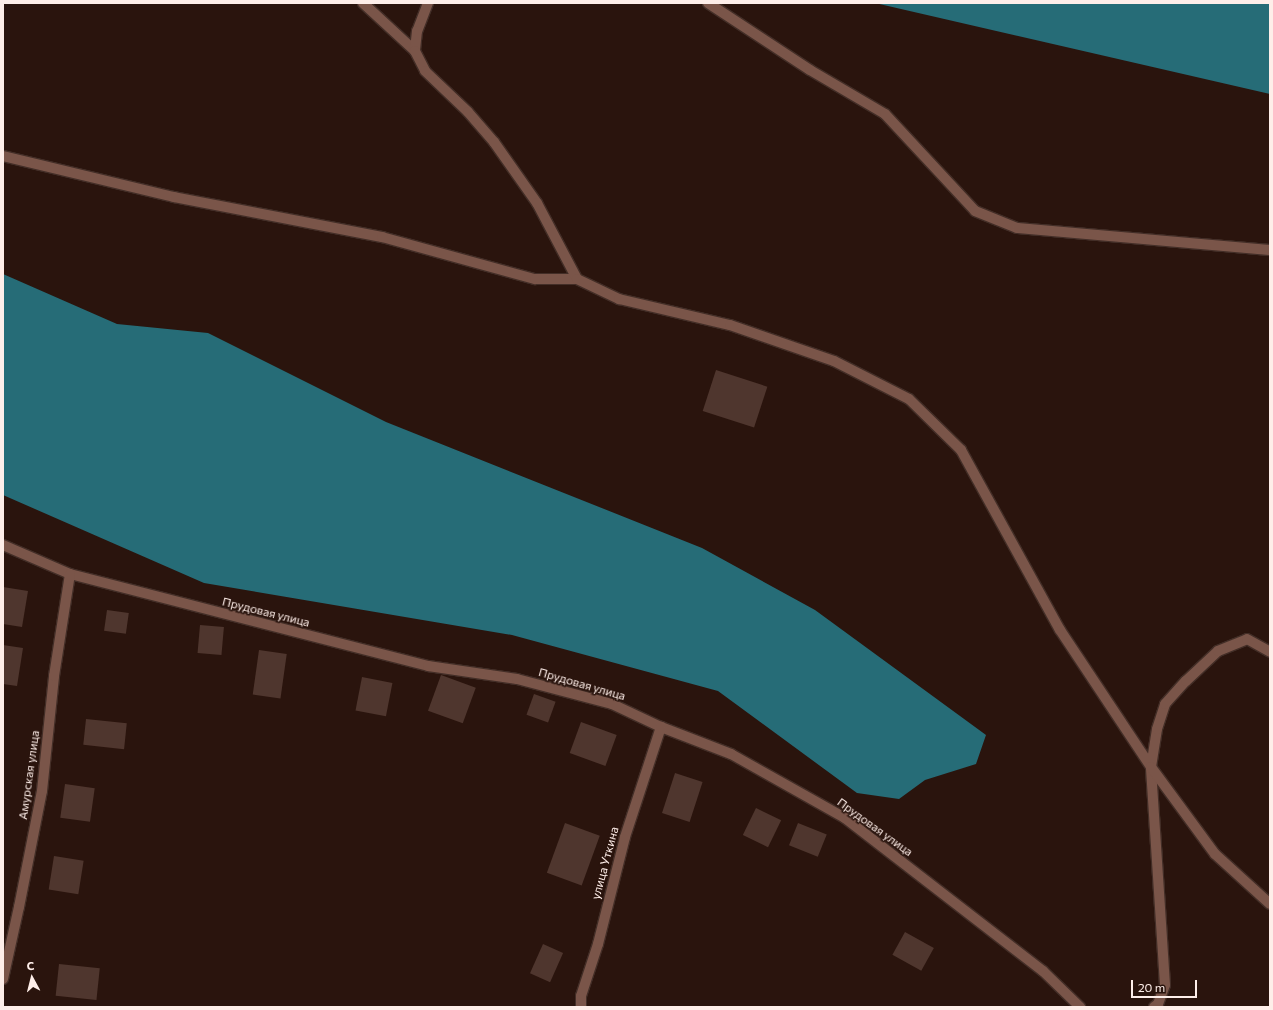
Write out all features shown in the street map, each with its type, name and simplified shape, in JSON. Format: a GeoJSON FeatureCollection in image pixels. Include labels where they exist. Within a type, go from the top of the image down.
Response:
{"type":"FeatureCollection","features":[{"type":"Feature","properties":{"kind":"street"},"geometry":{"type":"LineString","coordinates":[[363,3],[415,50],[425,70],[468,112],[494,142],[537,203],[577,279]]}},
{"type":"Feature","properties":{"kind":"street"},"geometry":{"type":"LineString","coordinates":[[415,50],[417,31],[428,3]]}},
{"type":"Feature","properties":{"kind":"street"},"geometry":{"type":"LineString","coordinates":[[708,3],[810,70],[885,114],[975,210],[1018,228],[1270,250]]}},
{"type":"Feature","properties":{"kind":"street"},"geometry":{"type":"LineString","coordinates":[[3,156],[174,198],[382,237],[535,279],[577,279],[619,299],[730,325],[834,361],[909,399],[961,450],[1060,630],[1151,767],[1215,854],[1270,904]]}},
{"type":"Feature","properties":{"kind":"street","name":"Прудовая улица"},"geometry":{"type":"LineString","coordinates":[[3,545],[70,574],[428,666],[517,679],[612,704],[661,727],[731,754],[845,818],[1043,971],[1080,1007]]}},
{"type":"Feature","properties":{"kind":"street","name":"Амурская улица"},"geometry":{"type":"LineString","coordinates":[[3,978],[42,791],[54,676],[70,574]]}},
{"type":"Feature","properties":{"kind":"street"},"geometry":{"type":"LineString","coordinates":[[1154,1007],[1158,1004],[1165,985],[1151,767],[1157,728],[1165,704],[1186,681],[1218,651],[1247,639],[1270,652]]}},
{"type":"Feature","properties":{"kind":"street","name":"улица Уткина"},"geometry":{"type":"LineString","coordinates":[[581,1007],[581,996],[598,944],[625,837],[661,727]]}},
{"type":"Feature","properties":{"kind":"water"},"geometry":{"type":"Polygon","coordinates":[[[875,3],[1270,3],[1270,94],[875,3]]]}},
{"type":"Feature","properties":{"kind":"water"},"geometry":{"type":"Polygon","coordinates":[[[3,274],[117,324],[208,333],[386,422],[702,548],[815,610],[986,735],[976,764],[925,780],[899,799],[857,793],[718,691],[512,635],[204,583],[3,495],[3,274]]]}},
{"type":"Feature","properties":{"kind":"building"},"geometry":{"type":"Polygon","coordinates":[[[716,370],[767,387],[754,428],[703,411],[716,370]]]}},
{"type":"Feature","properties":{"kind":"building"},"geometry":{"type":"Polygon","coordinates":[[[3,587],[28,591],[22,627],[3,624],[3,587]]]}},
{"type":"Feature","properties":{"kind":"building"},"geometry":{"type":"Polygon","coordinates":[[[107,610],[129,613],[126,634],[104,631],[107,610]]]}},
{"type":"Feature","properties":{"kind":"building"},"geometry":{"type":"Polygon","coordinates":[[[200,625],[224,627],[221,655],[198,653],[200,625]]]}},
{"type":"Feature","properties":{"kind":"building"},"geometry":{"type":"Polygon","coordinates":[[[3,645],[23,648],[17,686],[3,684],[3,645]]]}},
{"type":"Feature","properties":{"kind":"building"},"geometry":{"type":"Polygon","coordinates":[[[259,650],[287,654],[280,698],[253,695],[259,650]]]}},
{"type":"Feature","properties":{"kind":"building"},"geometry":{"type":"Polygon","coordinates":[[[441,675],[476,688],[463,723],[428,711],[441,675]]]}},
{"type":"Feature","properties":{"kind":"building"},"geometry":{"type":"Polygon","coordinates":[[[362,677],[392,683],[386,716],[356,710],[362,677]]]}},
{"type":"Feature","properties":{"kind":"building"},"geometry":{"type":"Polygon","coordinates":[[[534,694],[556,702],[548,723],[526,715],[534,694]]]}},
{"type":"Feature","properties":{"kind":"building"},"geometry":{"type":"Polygon","coordinates":[[[86,719],[127,723],[124,749],[83,745],[86,719]]]}},
{"type":"Feature","properties":{"kind":"building"},"geometry":{"type":"Polygon","coordinates":[[[581,722],[617,735],[605,766],[570,753],[581,722]]]}},
{"type":"Feature","properties":{"kind":"building"},"geometry":{"type":"Polygon","coordinates":[[[675,773],[703,782],[690,822],[662,813],[675,773]]]}},
{"type":"Feature","properties":{"kind":"building"},"geometry":{"type":"Polygon","coordinates":[[[65,784],[95,788],[90,822],[60,818],[65,784]]]}},
{"type":"Feature","properties":{"kind":"building"},"geometry":{"type":"Polygon","coordinates":[[[756,808],[781,820],[768,847],[743,835],[756,808]]]}},
{"type":"Feature","properties":{"kind":"building"},"geometry":{"type":"Polygon","coordinates":[[[565,823],[600,836],[582,885],[547,873],[565,823]]]}},
{"type":"Feature","properties":{"kind":"building"},"geometry":{"type":"Polygon","coordinates":[[[798,823],[827,835],[818,857],[789,845],[798,823]]]}},
{"type":"Feature","properties":{"kind":"building"},"geometry":{"type":"Polygon","coordinates":[[[54,856],[84,861],[78,894],[49,890],[54,856]]]}},
{"type":"Feature","properties":{"kind":"building"},"geometry":{"type":"Polygon","coordinates":[[[905,932],[934,948],[921,971],[892,955],[905,932]]]}},
{"type":"Feature","properties":{"kind":"building"},"geometry":{"type":"Polygon","coordinates":[[[543,944],[563,953],[550,982],[530,973],[543,944]]]}},
{"type":"Feature","properties":{"kind":"building"},"geometry":{"type":"Polygon","coordinates":[[[59,964],[100,968],[96,1000],[56,996],[59,964]]]}}]}
